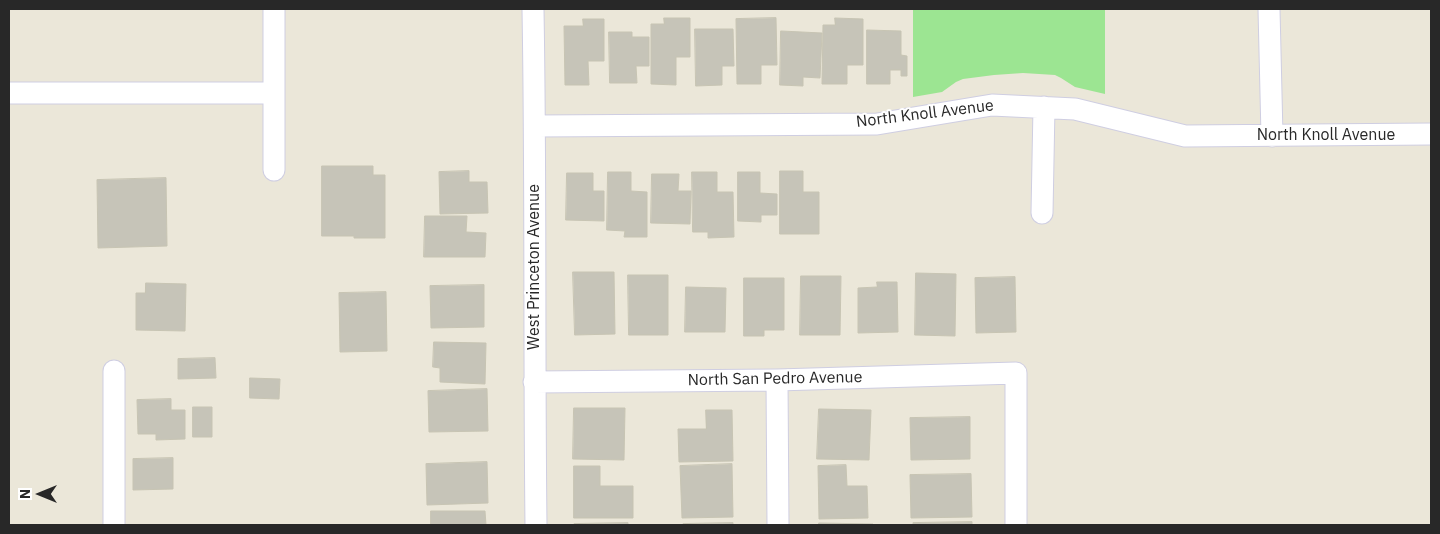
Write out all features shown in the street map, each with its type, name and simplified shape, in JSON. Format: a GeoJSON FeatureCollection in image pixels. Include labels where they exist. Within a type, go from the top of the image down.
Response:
{"type":"FeatureCollection","features":[{"type":"Feature","properties":{"kind":"street"},"geometry":{"type":"LineString","coordinates":[[274,9],[274,170]]}},
{"type":"Feature","properties":{"kind":"street","name":"West Princeton Avenue"},"geometry":{"type":"LineString","coordinates":[[533,9],[536,525]]}},
{"type":"Feature","properties":{"kind":"street"},"geometry":{"type":"LineString","coordinates":[[1269,9],[1272,136]]}},
{"type":"Feature","properties":{"kind":"street"},"geometry":{"type":"LineString","coordinates":[[9,93],[274,93]]}},
{"type":"Feature","properties":{"kind":"street","name":"North Knoll Avenue"},"geometry":{"type":"LineString","coordinates":[[535,126],[877,124],[992,104],[1075,109],[1185,136],[1431,134]]}},
{"type":"Feature","properties":{"kind":"street"},"geometry":{"type":"LineString","coordinates":[[1042,212],[1044,107]]}},
{"type":"Feature","properties":{"kind":"street"},"geometry":{"type":"LineString","coordinates":[[114,371],[114,525]]}},
{"type":"Feature","properties":{"kind":"street","name":"North San Pedro Avenue"},"geometry":{"type":"LineString","coordinates":[[534,382],[777,380],[1016,373],[1016,525]]}},
{"type":"Feature","properties":{"kind":"street"},"geometry":{"type":"LineString","coordinates":[[777,380],[778,525]]}},
{"type":"Feature","properties":{"kind":"green space"},"geometry":{"type":"Polygon","coordinates":[[[913,9],[1105,9],[1105,94],[1075,87],[1055,75],[1023,73],[963,79],[942,92],[913,97],[913,9]]]}},
{"type":"Feature","properties":{"kind":"building"},"geometry":{"type":"Polygon","coordinates":[[[664,18],[690,18],[690,57],[676,57],[676,85],[651,84],[651,24],[664,24],[664,18]]]}},
{"type":"Feature","properties":{"kind":"building"},"geometry":{"type":"Polygon","coordinates":[[[776,18],[777,65],[761,65],[761,84],[737,84],[736,19],[776,18]]]}},
{"type":"Feature","properties":{"kind":"building"},"geometry":{"type":"Polygon","coordinates":[[[835,18],[863,19],[863,65],[847,65],[847,84],[822,84],[823,25],[835,25],[835,18]]]}},
{"type":"Feature","properties":{"kind":"building"},"geometry":{"type":"Polygon","coordinates":[[[583,19],[604,19],[604,61],[588,61],[589,85],[565,85],[564,26],[583,26],[583,19]]]}},
{"type":"Feature","properties":{"kind":"building"},"geometry":{"type":"Polygon","coordinates":[[[695,29],[733,29],[734,66],[722,66],[722,85],[696,86],[695,29]]]}},
{"type":"Feature","properties":{"kind":"building"},"geometry":{"type":"Polygon","coordinates":[[[867,30],[901,31],[901,55],[907,56],[907,76],[901,76],[901,70],[890,70],[890,84],[867,84],[867,30]]]}},
{"type":"Feature","properties":{"kind":"building"},"geometry":{"type":"Polygon","coordinates":[[[781,31],[822,33],[820,78],[803,77],[803,86],[780,85],[781,31]]]}},
{"type":"Feature","properties":{"kind":"building"},"geometry":{"type":"Polygon","coordinates":[[[609,32],[632,32],[632,37],[649,37],[649,66],[636,66],[637,83],[610,83],[609,32]]]}},
{"type":"Feature","properties":{"kind":"building"},"geometry":{"type":"Polygon","coordinates":[[[322,166],[373,166],[373,175],[385,175],[385,238],[322,236],[322,166]]]}},
{"type":"Feature","properties":{"kind":"building"},"geometry":{"type":"Polygon","coordinates":[[[469,171],[469,182],[487,182],[488,213],[440,214],[439,172],[469,171]]]}},
{"type":"Feature","properties":{"kind":"building"},"geometry":{"type":"Polygon","coordinates":[[[780,171],[803,171],[803,192],[819,192],[819,234],[780,234],[780,171]]]}},
{"type":"Feature","properties":{"kind":"building"},"geometry":{"type":"Polygon","coordinates":[[[608,172],[631,172],[631,191],[647,192],[647,237],[624,237],[625,231],[607,230],[608,172]]]}},
{"type":"Feature","properties":{"kind":"building"},"geometry":{"type":"Polygon","coordinates":[[[692,172],[717,172],[717,192],[733,192],[734,237],[708,238],[708,232],[693,232],[692,172]]]}},
{"type":"Feature","properties":{"kind":"building"},"geometry":{"type":"Polygon","coordinates":[[[738,172],[760,172],[760,193],[777,194],[777,215],[761,215],[761,222],[738,221],[738,172]]]}},
{"type":"Feature","properties":{"kind":"building"},"geometry":{"type":"Polygon","coordinates":[[[567,173],[593,173],[593,191],[604,191],[604,221],[566,220],[567,173]]]}},
{"type":"Feature","properties":{"kind":"building"},"geometry":{"type":"Polygon","coordinates":[[[652,174],[679,174],[678,191],[691,191],[690,224],[651,223],[652,174]]]}},
{"type":"Feature","properties":{"kind":"building"},"geometry":{"type":"Polygon","coordinates":[[[166,178],[167,246],[98,248],[97,180],[166,178]]]}},
{"type":"Feature","properties":{"kind":"building"},"geometry":{"type":"Polygon","coordinates":[[[425,216],[467,216],[466,232],[486,233],[485,257],[424,257],[425,216]]]}},
{"type":"Feature","properties":{"kind":"building"},"geometry":{"type":"Polygon","coordinates":[[[573,272],[614,272],[615,334],[575,335],[573,272]]]}},
{"type":"Feature","properties":{"kind":"building"},"geometry":{"type":"Polygon","coordinates":[[[916,273],[956,274],[955,336],[915,335],[916,273]]]}},
{"type":"Feature","properties":{"kind":"building"},"geometry":{"type":"Polygon","coordinates":[[[628,275],[668,275],[668,335],[629,335],[628,275]]]}},
{"type":"Feature","properties":{"kind":"building"},"geometry":{"type":"Polygon","coordinates":[[[801,276],[841,276],[840,335],[800,335],[801,276]]]}},
{"type":"Feature","properties":{"kind":"building"},"geometry":{"type":"Polygon","coordinates":[[[1015,277],[1016,332],[976,333],[975,278],[1015,277]]]}},
{"type":"Feature","properties":{"kind":"building"},"geometry":{"type":"Polygon","coordinates":[[[744,278],[784,278],[784,330],[764,330],[764,336],[744,336],[744,278]]]}},
{"type":"Feature","properties":{"kind":"building"},"geometry":{"type":"Polygon","coordinates":[[[877,282],[897,282],[898,332],[858,333],[858,288],[877,287],[877,282]]]}},
{"type":"Feature","properties":{"kind":"building"},"geometry":{"type":"Polygon","coordinates":[[[146,283],[186,284],[185,331],[136,330],[136,293],[145,293],[146,283]]]}},
{"type":"Feature","properties":{"kind":"building"},"geometry":{"type":"Polygon","coordinates":[[[484,285],[484,327],[431,328],[430,286],[484,285]]]}},
{"type":"Feature","properties":{"kind":"building"},"geometry":{"type":"Polygon","coordinates":[[[686,287],[726,288],[725,332],[685,332],[686,287]]]}},
{"type":"Feature","properties":{"kind":"building"},"geometry":{"type":"Polygon","coordinates":[[[386,292],[387,351],[340,352],[339,293],[386,292]]]}},
{"type":"Feature","properties":{"kind":"building"},"geometry":{"type":"Polygon","coordinates":[[[434,342],[486,343],[485,384],[440,382],[440,368],[433,367],[434,342]]]}},
{"type":"Feature","properties":{"kind":"building"},"geometry":{"type":"Polygon","coordinates":[[[215,358],[216,378],[178,379],[178,359],[215,358]]]}},
{"type":"Feature","properties":{"kind":"building"},"geometry":{"type":"Polygon","coordinates":[[[250,378],[280,379],[279,399],[250,398],[250,378]]]}},
{"type":"Feature","properties":{"kind":"building"},"geometry":{"type":"Polygon","coordinates":[[[487,389],[488,431],[429,432],[428,391],[487,389]]]}},
{"type":"Feature","properties":{"kind":"building"},"geometry":{"type":"Polygon","coordinates":[[[171,399],[171,410],[185,410],[185,439],[156,440],[156,434],[138,434],[137,400],[171,399]]]}},
{"type":"Feature","properties":{"kind":"building"},"geometry":{"type":"Polygon","coordinates":[[[193,407],[212,407],[212,437],[193,437],[193,407]]]}},
{"type":"Feature","properties":{"kind":"building"},"geometry":{"type":"Polygon","coordinates":[[[574,408],[625,408],[624,460],[573,459],[574,408]]]}},
{"type":"Feature","properties":{"kind":"building"},"geometry":{"type":"Polygon","coordinates":[[[819,409],[871,410],[869,460],[817,459],[819,409]]]}},
{"type":"Feature","properties":{"kind":"building"},"geometry":{"type":"Polygon","coordinates":[[[706,410],[732,410],[733,461],[679,462],[678,429],[706,429],[706,410]]]}},
{"type":"Feature","properties":{"kind":"building"},"geometry":{"type":"Polygon","coordinates":[[[970,417],[970,459],[911,460],[910,418],[970,417]]]}},
{"type":"Feature","properties":{"kind":"building"},"geometry":{"type":"Polygon","coordinates":[[[173,458],[173,489],[133,490],[133,459],[173,458]]]}},
{"type":"Feature","properties":{"kind":"building"},"geometry":{"type":"Polygon","coordinates":[[[487,462],[488,503],[427,505],[426,464],[487,462]]]}},
{"type":"Feature","properties":{"kind":"building"},"geometry":{"type":"Polygon","coordinates":[[[732,464],[733,517],[682,518],[680,466],[732,464]]]}},
{"type":"Feature","properties":{"kind":"building"},"geometry":{"type":"Polygon","coordinates":[[[846,465],[847,486],[867,486],[868,518],[819,519],[818,466],[846,465]]]}},
{"type":"Feature","properties":{"kind":"building"},"geometry":{"type":"Polygon","coordinates":[[[574,466],[600,466],[600,486],[633,486],[633,518],[574,518],[574,466]]]}},
{"type":"Feature","properties":{"kind":"building"},"geometry":{"type":"Polygon","coordinates":[[[971,474],[972,517],[911,518],[910,475],[971,474]]]}},
{"type":"Feature","properties":{"kind":"building"},"geometry":{"type":"Polygon","coordinates":[[[431,511],[485,511],[486,525],[431,525],[431,511]]]}},
{"type":"Feature","properties":{"kind":"building"},"geometry":{"type":"Polygon","coordinates":[[[972,522],[972,525],[913,525],[913,523],[972,522]]]}},
{"type":"Feature","properties":{"kind":"building"},"geometry":{"type":"Polygon","coordinates":[[[628,523],[628,525],[574,525],[574,524],[628,523]]]}},
{"type":"Feature","properties":{"kind":"building"},"geometry":{"type":"Polygon","coordinates":[[[733,523],[733,525],[683,525],[683,524],[733,523]]]}},
{"type":"Feature","properties":{"kind":"building"},"geometry":{"type":"Polygon","coordinates":[[[819,523],[873,524],[873,525],[819,525],[819,523]]]}}]}
